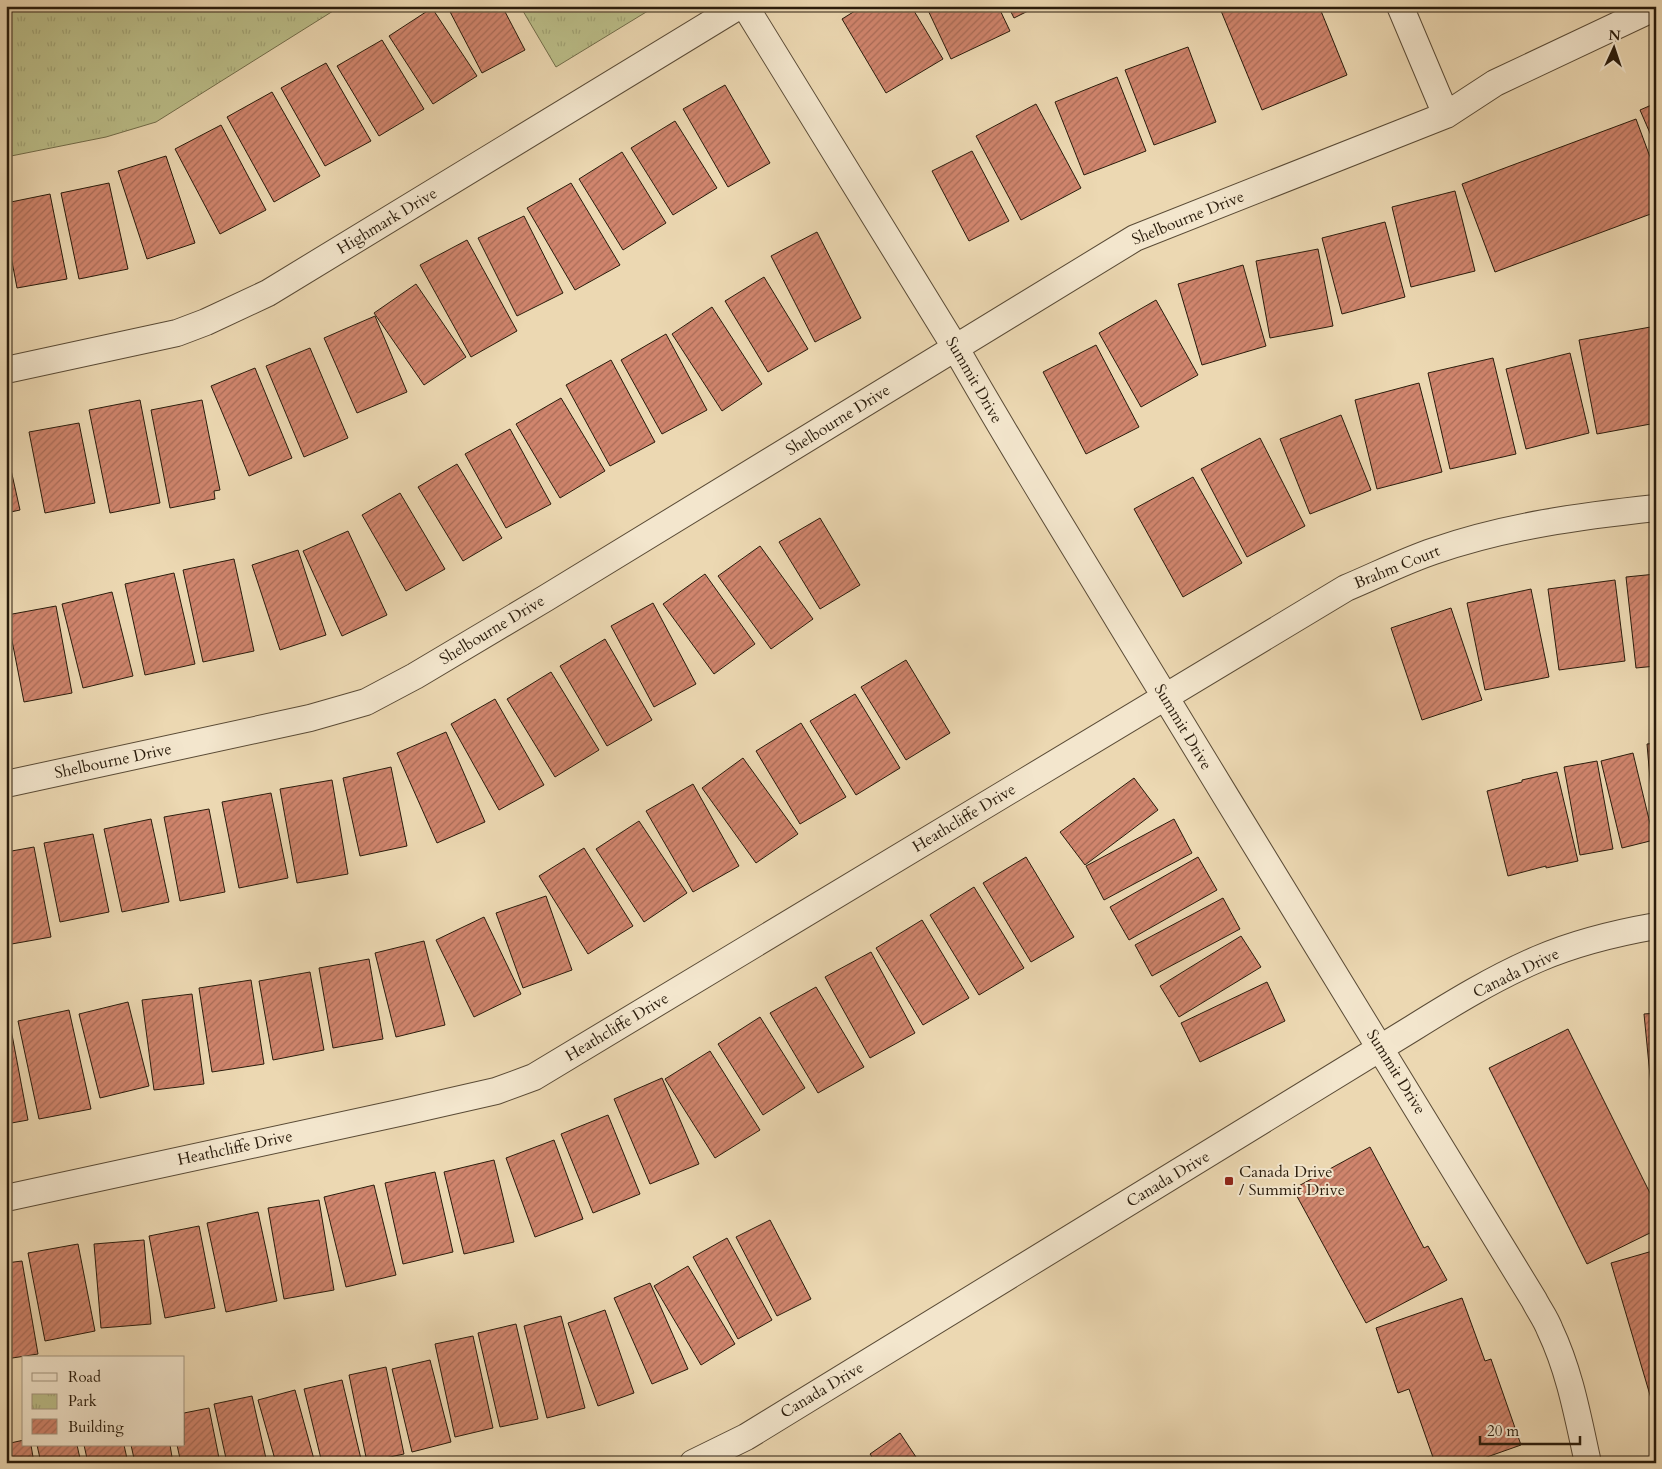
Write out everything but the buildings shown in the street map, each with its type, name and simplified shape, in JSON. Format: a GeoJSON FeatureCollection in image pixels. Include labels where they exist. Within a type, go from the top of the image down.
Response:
{"type":"FeatureCollection","features":[{"type":"Feature","properties":{"kind":"street","name":"Highmark Drive"},"geometry":{"type":"LineString","coordinates":[[6,370],[177,333],[206,322],[268,293],[739,6]]}},
{"type":"Feature","properties":{"kind":"street","name":"Summit Drive"},"geometry":{"type":"LineString","coordinates":[[745,6],[955,347],[1164,696],[1381,1048],[1550,1329],[1574,1396],[1588,1463]]}},
{"type":"Feature","properties":{"kind":"street"},"geometry":{"type":"LineString","coordinates":[[1400,6],[1446,115]]}},
{"type":"Feature","properties":{"kind":"street","name":"Shelbourne Drive"},"geometry":{"type":"LineString","coordinates":[[6,784],[310,718],[366,702],[415,676],[743,479],[1135,238],[1446,115],[1495,83],[1656,7]]}},
{"type":"Feature","properties":{"kind":"street","name":"Brahm Court"},"geometry":{"type":"LineString","coordinates":[[1164,696],[1346,588],[1433,551],[1489,534],[1554,521],[1656,508]]}},
{"type":"Feature","properties":{"kind":"street","name":"Heathcliffe Drive"},"geometry":{"type":"LineString","coordinates":[[6,1198],[496,1091],[534,1077],[1164,696]]}},
{"type":"Feature","properties":{"kind":"street","name":"Canada Drive"},"geometry":{"type":"LineString","coordinates":[[693,1463],[746,1437],[1438,1012],[1505,974],[1539,959],[1612,935],[1656,926]]}},
{"type":"Feature","properties":{"kind":"green space"},"geometry":{"type":"Polygon","coordinates":[[[6,6],[341,6],[156,122],[106,137],[6,157],[6,6]]]}},
{"type":"Feature","properties":{"kind":"green space"},"geometry":{"type":"Polygon","coordinates":[[[520,6],[656,6],[556,67],[520,6]]]}},
{"type":"Feature","properties":{"kind":"place","name":"Canada Drive / Summit Drive"},"geometry":{"type":"Point","coordinates":[1229,1181]}}]}
